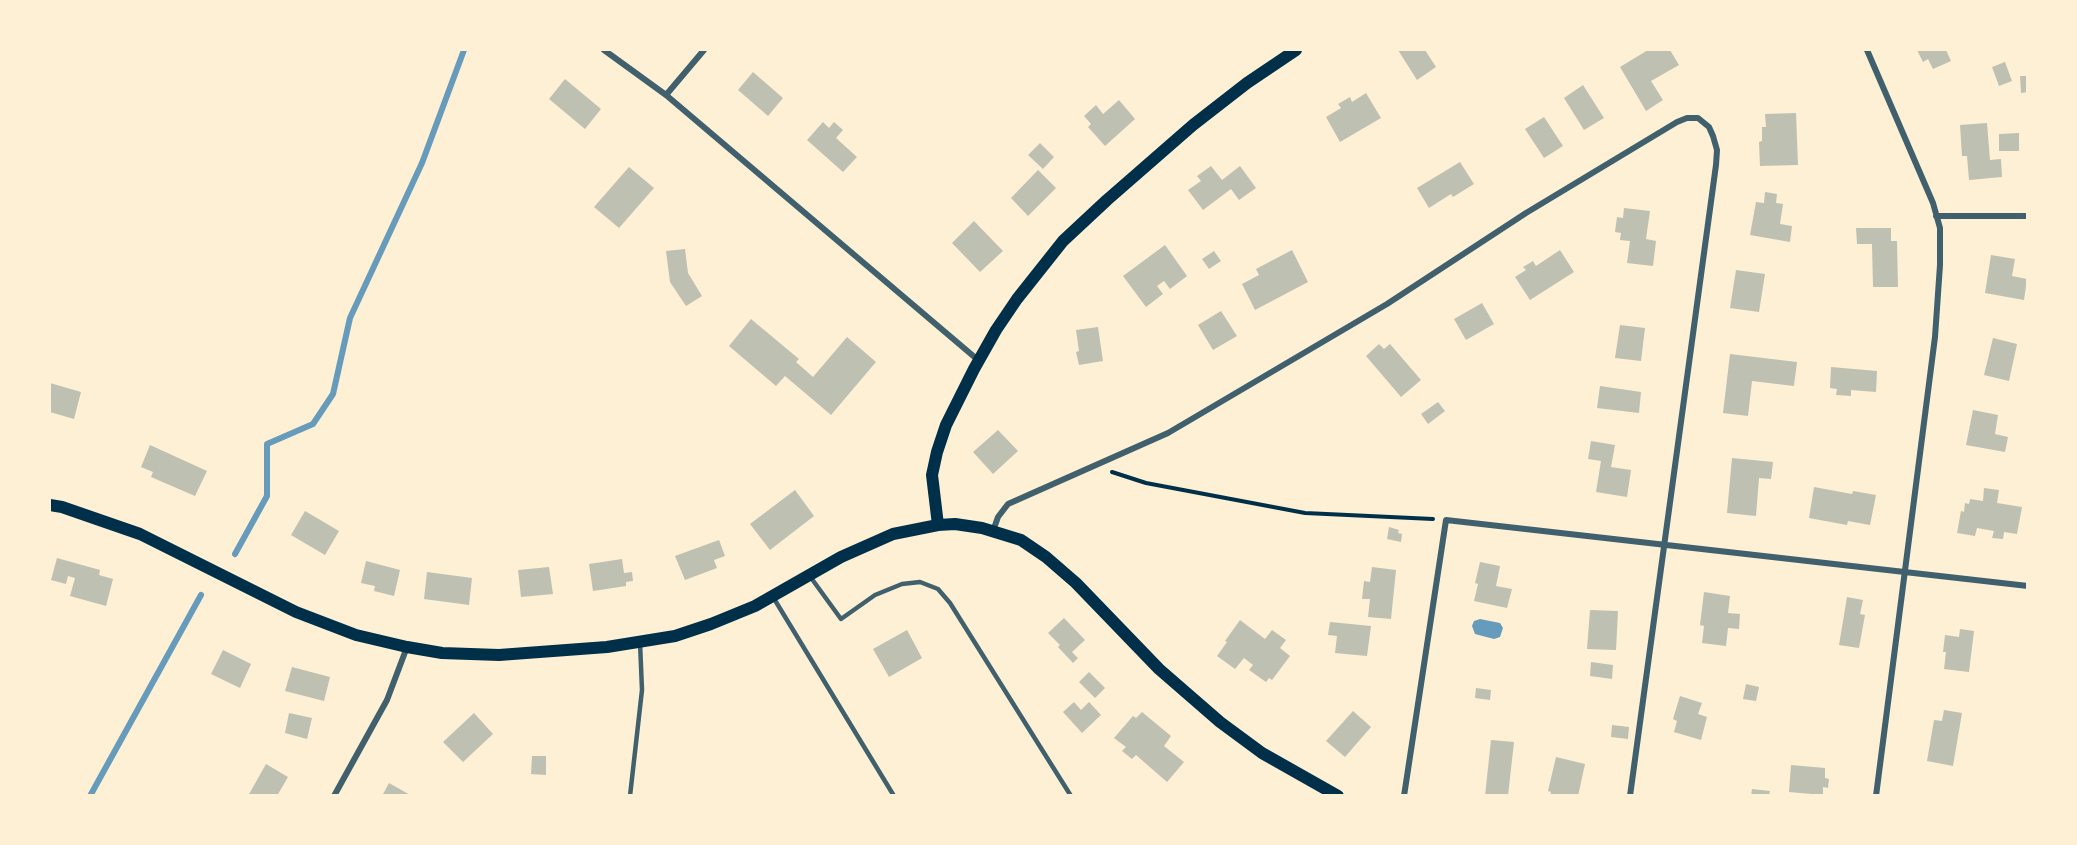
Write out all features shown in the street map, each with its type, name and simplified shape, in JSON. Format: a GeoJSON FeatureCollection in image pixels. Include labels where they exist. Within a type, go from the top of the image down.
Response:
{"type":"FeatureCollection","features":[{"type":"Feature","properties":{"kind":"main road"},"geometry":{"type":"LineString","coordinates":[[938,525],[932,475],[934,459],[946,425],[979,361],[1017,299],[1063,241],[1107,200],[1193,125],[1247,83],[1296,50]]}},
{"type":"Feature","properties":{"kind":"main road"},"geometry":{"type":"LineString","coordinates":[[50,505],[73,510],[140,534],[296,612],[356,635],[442,653],[499,655],[570,651],[675,636],[755,606],[841,556],[893,534],[938,525],[972,526],[1021,540],[1061,569],[1159,669],[1220,722],[1262,753],[1338,795]]}},
{"type":"Feature","properties":{"kind":"street"},"geometry":{"type":"LineString","coordinates":[[604,50],[666,95],[979,361]]}},
{"type":"Feature","properties":{"kind":"street"},"geometry":{"type":"LineString","coordinates":[[666,95],[704,50]]}},
{"type":"Feature","properties":{"kind":"street"},"geometry":{"type":"LineString","coordinates":[[1867,50],[1933,203],[1940,228],[1935,337],[1876,795]]}},
{"type":"Feature","properties":{"kind":"street"},"geometry":{"type":"LineString","coordinates":[[993,531],[998,517],[1008,504],[1168,433],[1387,304],[1526,213],[1677,122],[1688,118],[1701,120],[1709,127],[1713,136],[1717,150],[1716,165],[1630,795]]}},
{"type":"Feature","properties":{"kind":"street"},"geometry":{"type":"LineString","coordinates":[[1936,216],[2028,216]]}},
{"type":"Feature","properties":{"kind":"street"},"geometry":{"type":"LineString","coordinates":[[1404,795],[1446,520],[2028,586]]}},
{"type":"Feature","properties":{"kind":"street"},"geometry":{"type":"LineString","coordinates":[[334,795],[387,700],[407,647]]}},
{"type":"Feature","properties":{"kind":"lane"},"geometry":{"type":"LineString","coordinates":[[809,575],[841,619],[875,595],[902,584],[920,582],[938,590],[950,603],[1071,795]]}},
{"type":"Feature","properties":{"kind":"lane"},"geometry":{"type":"LineString","coordinates":[[773,597],[894,795]]}},
{"type":"Feature","properties":{"kind":"lane"},"geometry":{"type":"LineString","coordinates":[[630,795],[642,690],[640,642]]}},
{"type":"Feature","properties":{"kind":"path"},"geometry":{"type":"LineString","coordinates":[[1094,467],[1146,483],[1305,513],[1446,520]]}},
{"type":"Feature","properties":{"kind":"water"},"geometry":{"type":"Polygon","coordinates":[[[1480,619],[1500,623],[1503,628],[1500,637],[1494,639],[1475,634],[1472,626],[1474,621],[1480,619]]]}},
{"type":"Feature","properties":{"kind":"building"},"geometry":{"type":"Polygon","coordinates":[[[1398,50],[1425,50],[1436,67],[1417,80],[1398,50]]]}},
{"type":"Feature","properties":{"kind":"building"},"geometry":{"type":"Polygon","coordinates":[[[1648,50],[1670,50],[1679,65],[1651,81],[1663,100],[1646,111],[1620,67],[1648,50]]]}},
{"type":"Feature","properties":{"kind":"building"},"geometry":{"type":"Polygon","coordinates":[[[1917,50],[1946,50],[1951,61],[1933,69],[1928,59],[1923,62],[1917,50]]]}},
{"type":"Feature","properties":{"kind":"building"},"geometry":{"type":"Polygon","coordinates":[[[2005,62],[2012,81],[1999,86],[1992,67],[2005,62]]]}},
{"type":"Feature","properties":{"kind":"building"},"geometry":{"type":"Polygon","coordinates":[[[753,72],[783,98],[768,116],[738,90],[753,72]]]}},
{"type":"Feature","properties":{"kind":"building"},"geometry":{"type":"Polygon","coordinates":[[[2020,76],[2028,76],[2028,92],[2021,93],[2020,76]]]}},
{"type":"Feature","properties":{"kind":"building"},"geometry":{"type":"Polygon","coordinates":[[[565,79],[601,109],[585,129],[549,99],[565,79]]]}},
{"type":"Feature","properties":{"kind":"building"},"geometry":{"type":"Polygon","coordinates":[[[1583,85],[1604,118],[1584,130],[1564,98],[1583,85]]]}},
{"type":"Feature","properties":{"kind":"building"},"geometry":{"type":"Polygon","coordinates":[[[1366,93],[1381,118],[1340,142],[1326,117],[1341,108],[1338,104],[1350,97],[1352,102],[1366,93]]]}},
{"type":"Feature","properties":{"kind":"building"},"geometry":{"type":"Polygon","coordinates":[[[1119,100],[1135,119],[1105,146],[1088,127],[1091,124],[1084,116],[1096,105],[1103,114],[1119,100]]]}},
{"type":"Feature","properties":{"kind":"building"},"geometry":{"type":"Polygon","coordinates":[[[1796,113],[1798,165],[1760,166],[1759,142],[1762,141],[1762,127],[1766,127],[1765,114],[1796,113]]]}},
{"type":"Feature","properties":{"kind":"building"},"geometry":{"type":"Polygon","coordinates":[[[1544,117],[1563,146],[1544,158],[1525,129],[1544,117]]]}},
{"type":"Feature","properties":{"kind":"building"},"geometry":{"type":"Polygon","coordinates":[[[823,122],[829,128],[834,122],[843,130],[836,138],[857,157],[843,172],[807,140],[823,122]]]}},
{"type":"Feature","properties":{"kind":"building"},"geometry":{"type":"Polygon","coordinates":[[[1987,123],[1990,160],[2001,159],[2002,177],[1969,180],[1967,156],[1962,156],[1960,125],[1987,123]]]}},
{"type":"Feature","properties":{"kind":"building"},"geometry":{"type":"Polygon","coordinates":[[[2019,133],[2019,151],[1999,151],[1999,134],[2019,133]]]}},
{"type":"Feature","properties":{"kind":"building"},"geometry":{"type":"Polygon","coordinates":[[[1040,143],[1054,157],[1043,169],[1028,155],[1040,143]]]}},
{"type":"Feature","properties":{"kind":"building"},"geometry":{"type":"Polygon","coordinates":[[[1460,162],[1474,184],[1453,197],[1451,194],[1429,208],[1417,188],[1460,162]]]}},
{"type":"Feature","properties":{"kind":"building"},"geometry":{"type":"Polygon","coordinates":[[[1211,166],[1222,180],[1240,166],[1256,188],[1239,200],[1231,189],[1203,210],[1188,190],[1201,181],[1197,176],[1211,166]]]}},
{"type":"Feature","properties":{"kind":"building"},"geometry":{"type":"Polygon","coordinates":[[[629,167],[654,188],[619,228],[594,207],[629,167]]]}},
{"type":"Feature","properties":{"kind":"building"},"geometry":{"type":"Polygon","coordinates":[[[1038,170],[1056,188],[1028,216],[1011,198],[1038,170]]]}},
{"type":"Feature","properties":{"kind":"building"},"geometry":{"type":"Polygon","coordinates":[[[1765,192],[1777,194],[1776,203],[1783,204],[1780,224],[1792,226],[1790,242],[1750,235],[1756,202],[1764,203],[1765,192]]]}},
{"type":"Feature","properties":{"kind":"building"},"geometry":{"type":"Polygon","coordinates":[[[1624,208],[1650,211],[1646,239],[1656,241],[1653,266],[1627,263],[1630,241],[1620,240],[1621,233],[1615,232],[1617,217],[1623,218],[1624,208]]]}},
{"type":"Feature","properties":{"kind":"building"},"geometry":{"type":"Polygon","coordinates":[[[974,221],[1003,251],[980,272],[952,243],[974,221]]]}},
{"type":"Feature","properties":{"kind":"building"},"geometry":{"type":"Polygon","coordinates":[[[1856,228],[1891,228],[1891,241],[1897,241],[1898,287],[1873,287],[1872,244],[1857,244],[1856,228]]]}},
{"type":"Feature","properties":{"kind":"building"},"geometry":{"type":"Polygon","coordinates":[[[1165,245],[1187,276],[1170,289],[1164,281],[1157,286],[1163,294],[1146,307],[1123,276],[1165,245]]]}},
{"type":"Feature","properties":{"kind":"building"},"geometry":{"type":"Polygon","coordinates":[[[685,249],[688,273],[702,296],[686,306],[670,282],[666,251],[685,249]]]}},
{"type":"Feature","properties":{"kind":"building"},"geometry":{"type":"Polygon","coordinates":[[[1292,250],[1308,282],[1255,310],[1242,284],[1259,275],[1256,269],[1292,250]]]}},
{"type":"Feature","properties":{"kind":"building"},"geometry":{"type":"Polygon","coordinates":[[[1560,250],[1574,272],[1530,300],[1515,277],[1526,270],[1523,267],[1533,261],[1536,266],[1560,250]]]}},
{"type":"Feature","properties":{"kind":"building"},"geometry":{"type":"Polygon","coordinates":[[[1214,251],[1221,261],[1209,269],[1202,259],[1214,251]]]}},
{"type":"Feature","properties":{"kind":"building"},"geometry":{"type":"Polygon","coordinates":[[[1991,255],[2015,259],[2012,276],[2027,279],[2024,300],[1985,293],[1991,255]]]}},
{"type":"Feature","properties":{"kind":"building"},"geometry":{"type":"Polygon","coordinates":[[[1736,270],[1765,274],[1759,312],[1730,308],[1736,270]]]}},
{"type":"Feature","properties":{"kind":"building"},"geometry":{"type":"Polygon","coordinates":[[[1482,303],[1494,324],[1466,340],[1454,319],[1482,303]]]}},
{"type":"Feature","properties":{"kind":"building"},"geometry":{"type":"Polygon","coordinates":[[[1221,311],[1237,336],[1213,350],[1198,325],[1221,311]]]}},
{"type":"Feature","properties":{"kind":"building"},"geometry":{"type":"Polygon","coordinates":[[[751,319],[799,359],[796,362],[813,377],[847,337],[876,362],[831,415],[785,376],[776,386],[729,346],[751,319]]]}},
{"type":"Feature","properties":{"kind":"building"},"geometry":{"type":"Polygon","coordinates":[[[1620,325],[1645,328],[1641,361],[1615,358],[1620,325]]]}},
{"type":"Feature","properties":{"kind":"building"},"geometry":{"type":"Polygon","coordinates":[[[1098,327],[1103,361],[1079,365],[1076,352],[1079,351],[1076,330],[1098,327]]]}},
{"type":"Feature","properties":{"kind":"building"},"geometry":{"type":"Polygon","coordinates":[[[1993,338],[2017,344],[2009,381],[1984,375],[1993,338]]]}},
{"type":"Feature","properties":{"kind":"building"},"geometry":{"type":"Polygon","coordinates":[[[1379,344],[1384,349],[1390,344],[1421,380],[1401,397],[1366,356],[1379,344]]]}},
{"type":"Feature","properties":{"kind":"building"},"geometry":{"type":"Polygon","coordinates":[[[1730,354],[1797,362],[1794,386],[1752,381],[1748,416],[1723,413],[1730,354]]]}},
{"type":"Feature","properties":{"kind":"building"},"geometry":{"type":"Polygon","coordinates":[[[1831,367],[1877,371],[1876,392],[1851,390],[1851,396],[1836,395],[1837,389],[1830,388],[1831,367]]]}},
{"type":"Feature","properties":{"kind":"building"},"geometry":{"type":"Polygon","coordinates":[[[50,383],[81,392],[74,419],[50,412],[50,383]]]}},
{"type":"Feature","properties":{"kind":"building"},"geometry":{"type":"Polygon","coordinates":[[[1600,386],[1641,392],[1639,413],[1597,408],[1600,386]]]}},
{"type":"Feature","properties":{"kind":"building"},"geometry":{"type":"Polygon","coordinates":[[[1438,402],[1445,411],[1428,424],[1421,414],[1438,402]]]}},
{"type":"Feature","properties":{"kind":"building"},"geometry":{"type":"Polygon","coordinates":[[[1973,410],[1998,415],[1995,434],[2008,437],[2005,452],[1966,445],[1973,410]]]}},
{"type":"Feature","properties":{"kind":"building"},"geometry":{"type":"Polygon","coordinates":[[[998,430],[1018,451],[993,474],[973,452],[998,430]]]}},
{"type":"Feature","properties":{"kind":"building"},"geometry":{"type":"Polygon","coordinates":[[[1591,441],[1615,445],[1611,467],[1631,470],[1627,497],[1596,492],[1601,461],[1588,459],[1591,441]]]}},
{"type":"Feature","properties":{"kind":"building"},"geometry":{"type":"Polygon","coordinates":[[[150,445],[207,471],[195,496],[151,477],[153,472],[141,467],[150,445]]]}},
{"type":"Feature","properties":{"kind":"building"},"geometry":{"type":"Polygon","coordinates":[[[1732,458],[1773,462],[1771,479],[1759,478],[1756,516],[1727,513],[1732,458]]]}},
{"type":"Feature","properties":{"kind":"building"},"geometry":{"type":"Polygon","coordinates":[[[1814,487],[1852,494],[1853,491],[1876,495],[1870,525],[1848,521],[1847,525],[1809,518],[1814,487]]]}},
{"type":"Feature","properties":{"kind":"building"},"geometry":{"type":"Polygon","coordinates":[[[1984,488],[1999,490],[1997,503],[2022,507],[2017,534],[2004,532],[2003,539],[1992,538],[1994,531],[1977,528],[1975,536],[1957,533],[1961,511],[1964,512],[1965,503],[1969,504],[1970,499],[1983,501],[1984,488]]]}},
{"type":"Feature","properties":{"kind":"building"},"geometry":{"type":"Polygon","coordinates":[[[795,490],[814,516],[770,550],[750,524],[795,490]]]}},
{"type":"Feature","properties":{"kind":"building"},"geometry":{"type":"Polygon","coordinates":[[[305,511],[339,531],[325,555],[291,535],[305,511]]]}},
{"type":"Feature","properties":{"kind":"building"},"geometry":{"type":"Polygon","coordinates":[[[1389,527],[1399,530],[1398,533],[1402,534],[1401,542],[1387,539],[1389,527]]]}},
{"type":"Feature","properties":{"kind":"building"},"geometry":{"type":"Polygon","coordinates":[[[719,540],[725,556],[714,560],[717,568],[685,580],[675,556],[719,540]]]}},
{"type":"Feature","properties":{"kind":"building"},"geometry":{"type":"Polygon","coordinates":[[[57,558],[100,570],[99,575],[113,579],[106,606],[70,596],[75,578],[68,576],[66,584],[51,580],[57,558]]]}},
{"type":"Feature","properties":{"kind":"building"},"geometry":{"type":"Polygon","coordinates":[[[622,559],[624,573],[632,572],[633,581],[626,582],[626,586],[593,591],[589,564],[622,559]]]}},
{"type":"Feature","properties":{"kind":"building"},"geometry":{"type":"Polygon","coordinates":[[[366,561],[400,570],[394,596],[374,591],[375,586],[361,583],[366,561]]]}},
{"type":"Feature","properties":{"kind":"building"},"geometry":{"type":"Polygon","coordinates":[[[1480,562],[1500,566],[1496,586],[1512,589],[1507,608],[1474,601],[1480,562]]]}},
{"type":"Feature","properties":{"kind":"building"},"geometry":{"type":"Polygon","coordinates":[[[549,567],[553,594],[521,597],[518,570],[549,567]]]}},
{"type":"Feature","properties":{"kind":"building"},"geometry":{"type":"Polygon","coordinates":[[[1372,567],[1396,570],[1391,619],[1368,617],[1370,599],[1362,599],[1364,581],[1370,582],[1372,567]]]}},
{"type":"Feature","properties":{"kind":"building"},"geometry":{"type":"Polygon","coordinates":[[[427,572],[472,578],[469,605],[424,599],[427,572]]]}},
{"type":"Feature","properties":{"kind":"building"},"geometry":{"type":"Polygon","coordinates":[[[1704,592],[1730,596],[1728,613],[1740,614],[1739,629],[1728,628],[1726,646],[1702,643],[1704,626],[1700,625],[1704,592]]]}},
{"type":"Feature","properties":{"kind":"building"},"geometry":{"type":"Polygon","coordinates":[[[1847,597],[1863,600],[1860,614],[1865,615],[1859,648],[1839,645],[1847,597]]]}},
{"type":"Feature","properties":{"kind":"building"},"geometry":{"type":"Polygon","coordinates":[[[1590,610],[1618,611],[1616,650],[1587,649],[1590,610]]]}},
{"type":"Feature","properties":{"kind":"building"},"geometry":{"type":"Polygon","coordinates":[[[1064,618],[1085,640],[1072,652],[1078,658],[1073,663],[1048,633],[1064,618]]]}},
{"type":"Feature","properties":{"kind":"building"},"geometry":{"type":"Polygon","coordinates":[[[1240,620],[1265,639],[1272,630],[1286,640],[1280,648],[1290,656],[1272,680],[1269,678],[1266,682],[1249,670],[1253,665],[1244,658],[1235,669],[1217,656],[1240,620]]]}},
{"type":"Feature","properties":{"kind":"building"},"geometry":{"type":"Polygon","coordinates":[[[1330,622],[1371,626],[1367,656],[1335,653],[1337,636],[1328,635],[1330,622]]]}},
{"type":"Feature","properties":{"kind":"building"},"geometry":{"type":"Polygon","coordinates":[[[1960,629],[1974,631],[1969,672],[1944,669],[1945,635],[1959,637],[1960,629]]]}},
{"type":"Feature","properties":{"kind":"building"},"geometry":{"type":"Polygon","coordinates":[[[907,630],[922,658],[889,677],[873,649],[907,630]]]}},
{"type":"Feature","properties":{"kind":"building"},"geometry":{"type":"Polygon","coordinates":[[[223,650],[251,664],[240,688],[211,674],[223,650]]]}},
{"type":"Feature","properties":{"kind":"building"},"geometry":{"type":"Polygon","coordinates":[[[1591,662],[1613,665],[1612,679],[1590,676],[1591,662]]]}},
{"type":"Feature","properties":{"kind":"building"},"geometry":{"type":"Polygon","coordinates":[[[292,667],[330,677],[324,701],[285,691],[292,667]]]}},
{"type":"Feature","properties":{"kind":"building"},"geometry":{"type":"Polygon","coordinates":[[[1089,672],[1105,688],[1095,698],[1079,682],[1089,672]]]}},
{"type":"Feature","properties":{"kind":"building"},"geometry":{"type":"Polygon","coordinates":[[[1746,684],[1759,687],[1756,701],[1743,699],[1746,684]]]}},
{"type":"Feature","properties":{"kind":"building"},"geometry":{"type":"Polygon","coordinates":[[[1476,688],[1491,690],[1490,700],[1475,698],[1476,688]]]}},
{"type":"Feature","properties":{"kind":"building"},"geometry":{"type":"Polygon","coordinates":[[[1680,696],[1702,703],[1698,714],[1707,717],[1701,740],[1674,732],[1677,721],[1673,719],[1680,696]]]}},
{"type":"Feature","properties":{"kind":"building"},"geometry":{"type":"Polygon","coordinates":[[[1074,702],[1081,710],[1089,702],[1101,715],[1082,733],[1063,712],[1074,702]]]}},
{"type":"Feature","properties":{"kind":"building"},"geometry":{"type":"Polygon","coordinates":[[[1944,710],[1962,713],[1953,766],[1927,761],[1934,720],[1942,721],[1944,710]]]}},
{"type":"Feature","properties":{"kind":"building"},"geometry":{"type":"Polygon","coordinates":[[[1353,711],[1371,727],[1345,757],[1326,741],[1353,711]]]}},
{"type":"Feature","properties":{"kind":"building"},"geometry":{"type":"Polygon","coordinates":[[[1142,712],[1171,736],[1164,746],[1184,762],[1167,782],[1136,755],[1132,759],[1122,751],[1126,747],[1114,738],[1133,716],[1136,718],[1142,712]]]}},
{"type":"Feature","properties":{"kind":"building"},"geometry":{"type":"Polygon","coordinates":[[[289,713],[312,718],[307,739],[285,733],[289,713]]]}},
{"type":"Feature","properties":{"kind":"building"},"geometry":{"type":"Polygon","coordinates":[[[474,713],[493,734],[463,762],[443,742],[474,713]]]}},
{"type":"Feature","properties":{"kind":"building"},"geometry":{"type":"Polygon","coordinates":[[[1612,725],[1629,727],[1628,739],[1611,737],[1612,725]]]}},
{"type":"Feature","properties":{"kind":"building"},"geometry":{"type":"Polygon","coordinates":[[[1491,740],[1514,742],[1508,796],[1485,796],[1491,740]]]}},
{"type":"Feature","properties":{"kind":"building"},"geometry":{"type":"Polygon","coordinates":[[[532,756],[546,756],[546,775],[531,774],[532,756]]]}},
{"type":"Feature","properties":{"kind":"building"},"geometry":{"type":"Polygon","coordinates":[[[1556,757],[1585,764],[1578,796],[1550,796],[1551,792],[1548,791],[1556,757]]]}},
{"type":"Feature","properties":{"kind":"building"},"geometry":{"type":"Polygon","coordinates":[[[266,764],[288,777],[277,796],[248,796],[266,764]]]}},
{"type":"Feature","properties":{"kind":"building"},"geometry":{"type":"Polygon","coordinates":[[[1791,765],[1825,768],[1825,778],[1829,779],[1828,788],[1823,787],[1823,795],[1789,792],[1791,765]]]}},
{"type":"Feature","properties":{"kind":"building"},"geometry":{"type":"Polygon","coordinates":[[[389,783],[412,796],[382,796],[389,783]]]}},
{"type":"Feature","properties":{"kind":"building"},"geometry":{"type":"Polygon","coordinates":[[[1752,789],[1770,791],[1769,796],[1751,796],[1752,789]]]}},
{"type":"Feature","properties":{"kind":"waterway"},"geometry":{"type":"LineString","coordinates":[[235,554],[267,496],[267,444],[313,424],[333,394],[350,318],[422,163],[464,50]]}},
{"type":"Feature","properties":{"kind":"waterway"},"geometry":{"type":"LineString","coordinates":[[90,796],[201,595]]}}]}
